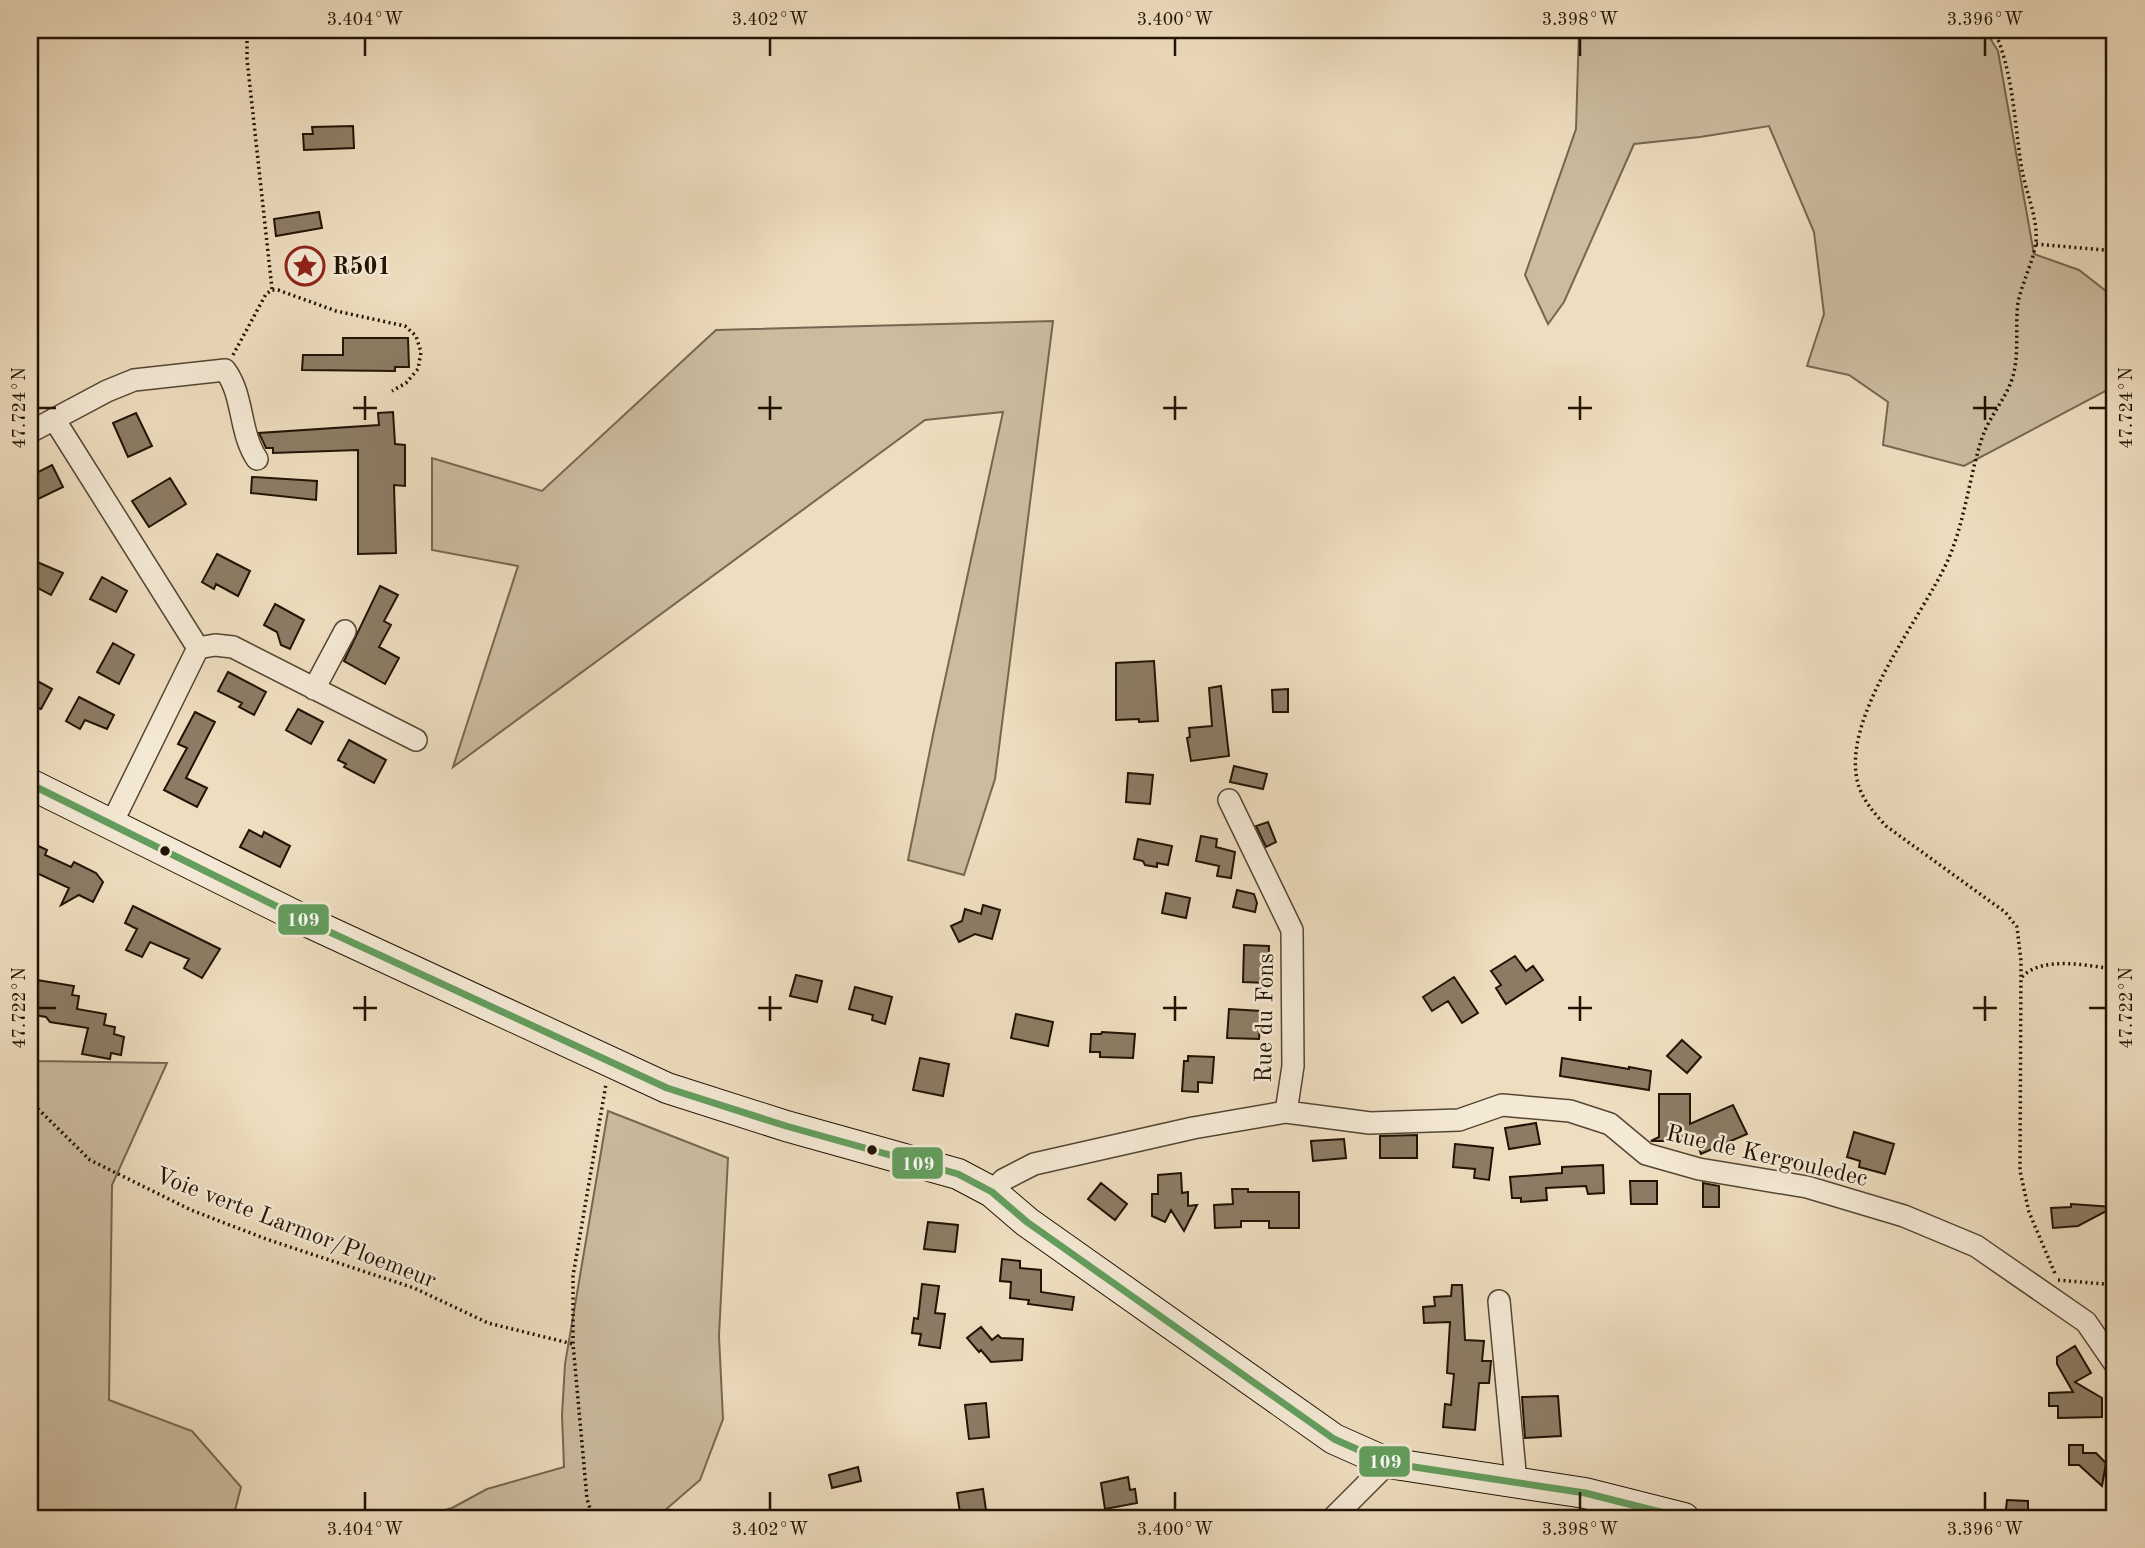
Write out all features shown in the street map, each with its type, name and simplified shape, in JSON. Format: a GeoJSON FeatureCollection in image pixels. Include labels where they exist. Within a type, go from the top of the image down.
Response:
{"type":"FeatureCollection","features":[{"type":"Feature","properties":{"kind":"main road"},"geometry":{"type":"LineString","coordinates":[[30,784],[308,922],[667,1088],[786,1126],[958,1174],[992,1192],[1027,1222],[1334,1439],[1388,1463],[1585,1493],[1684,1518]]}},
{"type":"Feature","properties":{"kind":"street"},"geometry":{"type":"LineString","coordinates":[[30,432],[107,391],[134,380],[225,370],[232,380],[247,439],[257,459]]}},
{"type":"Feature","properties":{"kind":"street"},"geometry":{"type":"LineString","coordinates":[[54,419],[198,648]]}},
{"type":"Feature","properties":{"kind":"street"},"geometry":{"type":"LineString","coordinates":[[314,688],[345,631]]}},
{"type":"Feature","properties":{"kind":"street"},"geometry":{"type":"LineString","coordinates":[[198,648],[215,645],[233,647],[416,740]]}},
{"type":"Feature","properties":{"kind":"street"},"geometry":{"type":"LineString","coordinates":[[111,825],[198,648]]}},
{"type":"Feature","properties":{"kind":"street","name":"Rue du Fons"},"geometry":{"type":"LineString","coordinates":[[992,1192],[1003,1180],[1034,1164],[1193,1128],[1286,1112],[1293,1066],[1292,930],[1230,800]]}},
{"type":"Feature","properties":{"kind":"street","name":"Rue de Kergouledec"},"geometry":{"type":"LineString","coordinates":[[1286,1112],[1370,1123],[1459,1120],[1502,1105],[1570,1111],[1610,1124],[1646,1154],[1699,1169],[1807,1187],[1904,1216],[1976,1246],[2086,1322],[2115,1364]]}},
{"type":"Feature","properties":{"kind":"street"},"geometry":{"type":"LineString","coordinates":[[1499,1301],[1516,1482]]}},
{"type":"Feature","properties":{"kind":"street"},"geometry":{"type":"LineString","coordinates":[[1333,1518],[1388,1463]]}},
{"type":"Feature","properties":{"kind":"path"},"geometry":{"type":"LineString","coordinates":[[247,30],[247,60],[272,290]]}},
{"type":"Feature","properties":{"kind":"path"},"geometry":{"type":"LineString","coordinates":[[1994,30],[2012,91],[2022,172],[2036,244],[2022,282],[2015,370],[2010,387],[1989,420],[1982,438],[1955,541],[1947,561],[1889,666],[1864,719],[1859,736],[1856,768],[1860,790],[1870,808],[1886,826],[2006,912],[2017,927],[2021,961],[2020,1171],[2029,1212],[2057,1280],[2059,1304]]}},
{"type":"Feature","properties":{"kind":"path"},"geometry":{"type":"LineString","coordinates":[[2036,244],[2115,251]]}},
{"type":"Feature","properties":{"kind":"path"},"geometry":{"type":"LineString","coordinates":[[225,370],[266,294],[272,290]]}},
{"type":"Feature","properties":{"kind":"path"},"geometry":{"type":"LineString","coordinates":[[272,290],[336,311],[405,326],[416,336],[421,352],[418,369],[406,383],[392,391]]}},
{"type":"Feature","properties":{"kind":"path"},"geometry":{"type":"LineString","coordinates":[[2021,978],[2027,972],[2059,964],[2115,969]]}},
{"type":"Feature","properties":{"kind":"path"},"geometry":{"type":"LineString","coordinates":[[593,1518],[587,1499],[573,1344],[573,1276],[610,1062]]}},
{"type":"Feature","properties":{"kind":"path","name":"Voie verte Larmor/Ploemeur"},"geometry":{"type":"LineString","coordinates":[[30,1101],[90,1160],[191,1210],[265,1239],[414,1288],[488,1323],[573,1344]]}},
{"type":"Feature","properties":{"kind":"path"},"geometry":{"type":"LineString","coordinates":[[2057,1280],[2115,1285]]}},
{"type":"Feature","properties":{"kind":"shaded area"},"geometry":{"type":"Polygon","coordinates":[[[1579,30],[1985,30],[1998,51],[2034,254],[2079,270],[2115,298],[2115,386],[1964,466],[1883,445],[1888,402],[1849,375],[1807,366],[1824,314],[1814,232],[1769,126],[1634,144],[1564,302],[1548,324],[1525,275],[1576,129],[1579,30]]]}},
{"type":"Feature","properties":{"kind":"shaded area"},"geometry":{"type":"Polygon","coordinates":[[[1053,321],[995,779],[964,875],[908,860],[1003,412],[925,420],[453,767],[518,566],[432,550],[432,458],[542,491],[716,330],[1053,321]]]}},
{"type":"Feature","properties":{"kind":"shaded area"},"geometry":{"type":"Polygon","coordinates":[[[30,1059],[167,1063],[112,1185],[109,1400],[192,1431],[241,1487],[233,1518],[30,1518],[30,1059]]]}},
{"type":"Feature","properties":{"kind":"shaded area"},"geometry":{"type":"Polygon","coordinates":[[[608,1111],[728,1158],[719,1336],[723,1419],[700,1480],[656,1518],[418,1518],[452,1508],[487,1489],[564,1467],[562,1415],[565,1364],[608,1111]]]}},
{"type":"Feature","properties":{"kind":"building"},"geometry":{"type":"Polygon","coordinates":[[[353,126],[354,148],[304,150],[303,134],[313,134],[312,127],[353,126]]]}},
{"type":"Feature","properties":{"kind":"building"},"geometry":{"type":"Polygon","coordinates":[[[319,212],[322,228],[276,236],[274,219],[319,212]]]}},
{"type":"Feature","properties":{"kind":"building"},"geometry":{"type":"Polygon","coordinates":[[[306,248],[322,263],[304,285],[287,270],[306,248]]]}},
{"type":"Feature","properties":{"kind":"building"},"geometry":{"type":"Polygon","coordinates":[[[343,338],[408,338],[409,367],[395,367],[395,371],[302,370],[303,355],[343,355],[343,338]]]}},
{"type":"Feature","properties":{"kind":"building"},"geometry":{"type":"Polygon","coordinates":[[[393,412],[395,444],[405,445],[405,486],[394,485],[396,553],[358,554],[358,450],[273,453],[273,448],[266,448],[259,433],[379,425],[378,413],[393,412]]]}},
{"type":"Feature","properties":{"kind":"building"},"geometry":{"type":"Polygon","coordinates":[[[136,413],[152,446],[128,457],[113,423],[136,413]]]}},
{"type":"Feature","properties":{"kind":"building"},"geometry":{"type":"Polygon","coordinates":[[[52,465],[63,487],[34,501],[30,492],[30,476],[52,465]]]}},
{"type":"Feature","properties":{"kind":"building"},"geometry":{"type":"Polygon","coordinates":[[[252,477],[317,481],[316,500],[251,493],[252,477]]]}},
{"type":"Feature","properties":{"kind":"building"},"geometry":{"type":"Polygon","coordinates":[[[170,478],[186,504],[149,527],[132,501],[170,478]]]}},
{"type":"Feature","properties":{"kind":"building"},"geometry":{"type":"Polygon","coordinates":[[[217,554],[250,571],[238,596],[216,584],[214,589],[202,582],[217,554]]]}},
{"type":"Feature","properties":{"kind":"building"},"geometry":{"type":"Polygon","coordinates":[[[30,559],[63,573],[51,595],[30,584],[30,559]]]}},
{"type":"Feature","properties":{"kind":"building"},"geometry":{"type":"Polygon","coordinates":[[[102,577],[127,591],[116,612],[90,599],[102,577]]]}},
{"type":"Feature","properties":{"kind":"building"},"geometry":{"type":"Polygon","coordinates":[[[380,586],[398,595],[384,621],[391,625],[379,647],[399,658],[385,684],[344,661],[380,586]]]}},
{"type":"Feature","properties":{"kind":"building"},"geometry":{"type":"Polygon","coordinates":[[[275,604],[304,620],[290,649],[281,645],[277,632],[264,625],[275,604]]]}},
{"type":"Feature","properties":{"kind":"building"},"geometry":{"type":"Polygon","coordinates":[[[113,643],[134,655],[119,684],[97,672],[113,643]]]}},
{"type":"Feature","properties":{"kind":"building"},"geometry":{"type":"Polygon","coordinates":[[[1154,661],[1158,721],[1116,720],[1116,663],[1154,661]]]}},
{"type":"Feature","properties":{"kind":"building"},"geometry":{"type":"Polygon","coordinates":[[[228,672],[266,692],[254,715],[239,707],[242,703],[218,691],[228,672]]]}},
{"type":"Feature","properties":{"kind":"building"},"geometry":{"type":"Polygon","coordinates":[[[30,677],[52,689],[41,709],[30,706],[30,677]]]}},
{"type":"Feature","properties":{"kind":"building"},"geometry":{"type":"Polygon","coordinates":[[[1221,686],[1229,756],[1191,761],[1187,738],[1190,737],[1189,728],[1212,726],[1209,688],[1221,686]]]}},
{"type":"Feature","properties":{"kind":"building"},"geometry":{"type":"Polygon","coordinates":[[[1288,689],[1288,712],[1273,712],[1272,690],[1288,689]]]}},
{"type":"Feature","properties":{"kind":"building"},"geometry":{"type":"Polygon","coordinates":[[[79,697],[114,715],[107,729],[85,720],[80,729],[66,721],[79,697]]]}},
{"type":"Feature","properties":{"kind":"building"},"geometry":{"type":"Polygon","coordinates":[[[298,709],[323,722],[311,744],[286,730],[298,709]]]}},
{"type":"Feature","properties":{"kind":"building"},"geometry":{"type":"Polygon","coordinates":[[[195,712],[215,722],[186,778],[207,788],[197,807],[164,790],[187,748],[178,744],[195,712]]]}},
{"type":"Feature","properties":{"kind":"building"},"geometry":{"type":"Polygon","coordinates":[[[349,740],[386,760],[374,783],[344,767],[346,764],[338,760],[349,740]]]}},
{"type":"Feature","properties":{"kind":"building"},"geometry":{"type":"Polygon","coordinates":[[[1234,766],[1267,774],[1263,789],[1230,782],[1234,766]]]}},
{"type":"Feature","properties":{"kind":"building"},"geometry":{"type":"Polygon","coordinates":[[[1128,773],[1153,775],[1150,804],[1126,802],[1128,773]]]}},
{"type":"Feature","properties":{"kind":"building"},"geometry":{"type":"Polygon","coordinates":[[[1268,822],[1276,842],[1266,847],[1256,826],[1268,822]]]}},
{"type":"Feature","properties":{"kind":"building"},"geometry":{"type":"Polygon","coordinates":[[[249,830],[262,837],[264,832],[290,846],[280,867],[240,847],[249,830]]]}},
{"type":"Feature","properties":{"kind":"building"},"geometry":{"type":"Polygon","coordinates":[[[1201,836],[1217,839],[1216,847],[1235,852],[1231,878],[1217,876],[1219,866],[1196,861],[1201,836]]]}},
{"type":"Feature","properties":{"kind":"building"},"geometry":{"type":"Polygon","coordinates":[[[1138,839],[1172,846],[1168,865],[1145,865],[1143,861],[1134,859],[1138,839]]]}},
{"type":"Feature","properties":{"kind":"building"},"geometry":{"type":"Polygon","coordinates":[[[30,842],[47,850],[45,855],[71,867],[74,862],[96,873],[103,882],[93,902],[79,895],[61,905],[69,888],[37,873],[30,889],[30,842]]]}},
{"type":"Feature","properties":{"kind":"building"},"geometry":{"type":"Polygon","coordinates":[[[1237,890],[1254,894],[1257,903],[1255,912],[1233,907],[1237,890]]]}},
{"type":"Feature","properties":{"kind":"building"},"geometry":{"type":"Polygon","coordinates":[[[1166,893],[1190,898],[1186,918],[1162,913],[1166,893]]]}},
{"type":"Feature","properties":{"kind":"building"},"geometry":{"type":"Polygon","coordinates":[[[983,905],[1000,910],[992,939],[975,934],[959,942],[951,926],[962,921],[965,909],[981,914],[983,905]]]}},
{"type":"Feature","properties":{"kind":"building"},"geometry":{"type":"Polygon","coordinates":[[[133,906],[220,949],[202,978],[184,968],[189,959],[150,942],[142,957],[126,950],[137,929],[125,923],[133,906]]]}},
{"type":"Feature","properties":{"kind":"building"},"geometry":{"type":"Polygon","coordinates":[[[1244,945],[1269,946],[1268,983],[1243,982],[1244,945]]]}},
{"type":"Feature","properties":{"kind":"building"},"geometry":{"type":"Polygon","coordinates":[[[1515,956],[1526,971],[1533,966],[1543,980],[1506,1004],[1496,988],[1501,985],[1491,971],[1515,956]]]}},
{"type":"Feature","properties":{"kind":"building"},"geometry":{"type":"Polygon","coordinates":[[[796,975],[822,981],[817,1002],[790,996],[796,975]]]}},
{"type":"Feature","properties":{"kind":"building"},"geometry":{"type":"Polygon","coordinates":[[[1454,977],[1478,1013],[1462,1023],[1448,1001],[1432,1011],[1423,997],[1454,977]]]}},
{"type":"Feature","properties":{"kind":"building"},"geometry":{"type":"Polygon","coordinates":[[[31,979],[74,986],[72,995],[79,996],[77,1009],[106,1014],[104,1025],[115,1027],[114,1034],[124,1037],[121,1055],[111,1053],[110,1059],[82,1054],[88,1028],[50,1022],[46,1017],[34,1015],[36,1004],[30,1003],[31,979]]]}},
{"type":"Feature","properties":{"kind":"building"},"geometry":{"type":"Polygon","coordinates":[[[855,987],[892,997],[885,1024],[872,1020],[873,1015],[849,1009],[855,987]]]}},
{"type":"Feature","properties":{"kind":"building"},"geometry":{"type":"Polygon","coordinates":[[[1229,1009],[1261,1011],[1259,1039],[1227,1038],[1229,1009]]]}},
{"type":"Feature","properties":{"kind":"building"},"geometry":{"type":"Polygon","coordinates":[[[1016,1014],[1053,1022],[1048,1046],[1011,1038],[1016,1014]]]}},
{"type":"Feature","properties":{"kind":"building"},"geometry":{"type":"Polygon","coordinates":[[[1091,1034],[1135,1034],[1133,1058],[1100,1057],[1100,1052],[1090,1052],[1091,1034]]]}},
{"type":"Feature","properties":{"kind":"building"},"geometry":{"type":"Polygon","coordinates":[[[1682,1040],[1701,1057],[1687,1073],[1667,1056],[1682,1040]]]}},
{"type":"Feature","properties":{"kind":"building"},"geometry":{"type":"Polygon","coordinates":[[[1188,1056],[1214,1057],[1212,1083],[1198,1082],[1198,1092],[1182,1091],[1184,1061],[1188,1061],[1188,1056]]]}},
{"type":"Feature","properties":{"kind":"building"},"geometry":{"type":"Polygon","coordinates":[[[920,1058],[949,1064],[943,1096],[913,1090],[920,1058]]]}},
{"type":"Feature","properties":{"kind":"building"},"geometry":{"type":"Polygon","coordinates":[[[1562,1058],[1651,1071],[1649,1090],[1560,1076],[1562,1058]]]}},
{"type":"Feature","properties":{"kind":"building"},"geometry":{"type":"Polygon","coordinates":[[[1659,1094],[1690,1094],[1690,1124],[1733,1105],[1747,1134],[1701,1154],[1696,1141],[1651,1141],[1659,1137],[1659,1094]]]}},
{"type":"Feature","properties":{"kind":"building"},"geometry":{"type":"Polygon","coordinates":[[[1536,1123],[1540,1144],[1509,1149],[1505,1128],[1536,1123]]]}},
{"type":"Feature","properties":{"kind":"building"},"geometry":{"type":"Polygon","coordinates":[[[1854,1132],[1894,1144],[1885,1174],[1859,1167],[1860,1161],[1847,1157],[1854,1132]]]}},
{"type":"Feature","properties":{"kind":"building"},"geometry":{"type":"Polygon","coordinates":[[[1417,1135],[1417,1158],[1380,1158],[1380,1136],[1417,1135]]]}},
{"type":"Feature","properties":{"kind":"building"},"geometry":{"type":"Polygon","coordinates":[[[1344,1139],[1346,1158],[1313,1161],[1311,1141],[1344,1139]]]}},
{"type":"Feature","properties":{"kind":"building"},"geometry":{"type":"Polygon","coordinates":[[[1455,1144],[1493,1148],[1489,1180],[1474,1178],[1475,1169],[1453,1167],[1455,1144]]]}},
{"type":"Feature","properties":{"kind":"building"},"geometry":{"type":"Polygon","coordinates":[[[1603,1165],[1604,1193],[1588,1194],[1586,1186],[1546,1188],[1547,1200],[1521,1202],[1521,1198],[1512,1198],[1510,1177],[1562,1173],[1562,1167],[1603,1165]]]}},
{"type":"Feature","properties":{"kind":"building"},"geometry":{"type":"Polygon","coordinates":[[[1181,1173],[1182,1193],[1188,1192],[1188,1206],[1197,1205],[1184,1231],[1171,1210],[1165,1222],[1152,1216],[1152,1194],[1158,1194],[1158,1175],[1181,1173]]]}},
{"type":"Feature","properties":{"kind":"building"},"geometry":{"type":"Polygon","coordinates":[[[1630,1181],[1657,1181],[1657,1204],[1631,1204],[1630,1181]]]}},
{"type":"Feature","properties":{"kind":"building"},"geometry":{"type":"Polygon","coordinates":[[[1101,1183],[1127,1204],[1115,1220],[1088,1199],[1101,1183]]]}},
{"type":"Feature","properties":{"kind":"building"},"geometry":{"type":"Polygon","coordinates":[[[1703,1183],[1719,1186],[1719,1207],[1703,1207],[1703,1183]]]}},
{"type":"Feature","properties":{"kind":"building"},"geometry":{"type":"Polygon","coordinates":[[[1232,1189],[1248,1189],[1248,1192],[1299,1192],[1299,1228],[1269,1228],[1269,1221],[1241,1221],[1241,1227],[1215,1228],[1214,1205],[1233,1204],[1232,1189]]]}},
{"type":"Feature","properties":{"kind":"building"},"geometry":{"type":"Polygon","coordinates":[[[2071,1204],[2114,1207],[2078,1226],[2053,1228],[2051,1208],[2071,1207],[2071,1204]]]}},
{"type":"Feature","properties":{"kind":"building"},"geometry":{"type":"Polygon","coordinates":[[[928,1222],[958,1225],[955,1252],[924,1249],[928,1222]]]}},
{"type":"Feature","properties":{"kind":"building"},"geometry":{"type":"Polygon","coordinates":[[[1002,1259],[1020,1261],[1020,1268],[1041,1270],[1041,1292],[1074,1297],[1072,1310],[1028,1304],[1029,1300],[1010,1298],[1011,1282],[1000,1281],[1002,1259]]]}},
{"type":"Feature","properties":{"kind":"building"},"geometry":{"type":"Polygon","coordinates":[[[922,1284],[939,1286],[935,1313],[945,1314],[940,1348],[919,1345],[921,1334],[912,1333],[914,1318],[918,1319],[922,1284]]]}},
{"type":"Feature","properties":{"kind":"building"},"geometry":{"type":"Polygon","coordinates":[[[1452,1285],[1462,1285],[1465,1340],[1484,1341],[1482,1361],[1491,1361],[1489,1383],[1479,1383],[1475,1430],[1443,1427],[1445,1404],[1451,1405],[1454,1374],[1447,1373],[1450,1322],[1424,1323],[1423,1307],[1435,1306],[1434,1297],[1451,1296],[1452,1285]]]}},
{"type":"Feature","properties":{"kind":"building"},"geometry":{"type":"Polygon","coordinates":[[[981,1327],[992,1340],[998,1335],[1001,1338],[1023,1339],[1022,1360],[991,1362],[967,1338],[981,1327]]]}},
{"type":"Feature","properties":{"kind":"building"},"geometry":{"type":"Polygon","coordinates":[[[2075,1346],[2091,1373],[2075,1382],[2102,1398],[2102,1417],[2058,1418],[2058,1406],[2049,1406],[2049,1393],[2073,1392],[2057,1364],[2057,1357],[2075,1346]]]}},
{"type":"Feature","properties":{"kind":"building"},"geometry":{"type":"Polygon","coordinates":[[[1558,1396],[1561,1436],[1525,1438],[1522,1397],[1558,1396]]]}},
{"type":"Feature","properties":{"kind":"building"},"geometry":{"type":"Polygon","coordinates":[[[986,1403],[989,1437],[969,1439],[965,1405],[986,1403]]]}},
{"type":"Feature","properties":{"kind":"building"},"geometry":{"type":"Polygon","coordinates":[[[2069,1445],[2083,1445],[2083,1453],[2096,1453],[2106,1463],[2102,1486],[2079,1465],[2069,1465],[2069,1445]]]}},
{"type":"Feature","properties":{"kind":"building"},"geometry":{"type":"Polygon","coordinates":[[[858,1467],[861,1481],[832,1488],[829,1475],[858,1467]]]}},
{"type":"Feature","properties":{"kind":"building"},"geometry":{"type":"Polygon","coordinates":[[[1128,1477],[1130,1490],[1135,1489],[1137,1503],[1105,1509],[1101,1483],[1128,1477]]]}},
{"type":"Feature","properties":{"kind":"building"},"geometry":{"type":"Polygon","coordinates":[[[983,1489],[986,1510],[960,1513],[957,1493],[983,1489]]]}},
{"type":"Feature","properties":{"kind":"building"},"geometry":{"type":"Polygon","coordinates":[[[2007,1500],[2028,1501],[2028,1518],[2005,1518],[2007,1500]]]}},
{"type":"Feature","properties":{"kind":"transit line","name":"109"},"geometry":{"type":"LineString","coordinates":[[30,784],[308,922],[667,1088],[786,1126],[958,1174],[992,1192],[1027,1222],[1334,1439],[1388,1463],[1585,1493],[1684,1518]]}},
{"type":"Feature","properties":{"kind":"place","name":"R501"},"geometry":{"type":"Point","coordinates":[305,266]}}]}
